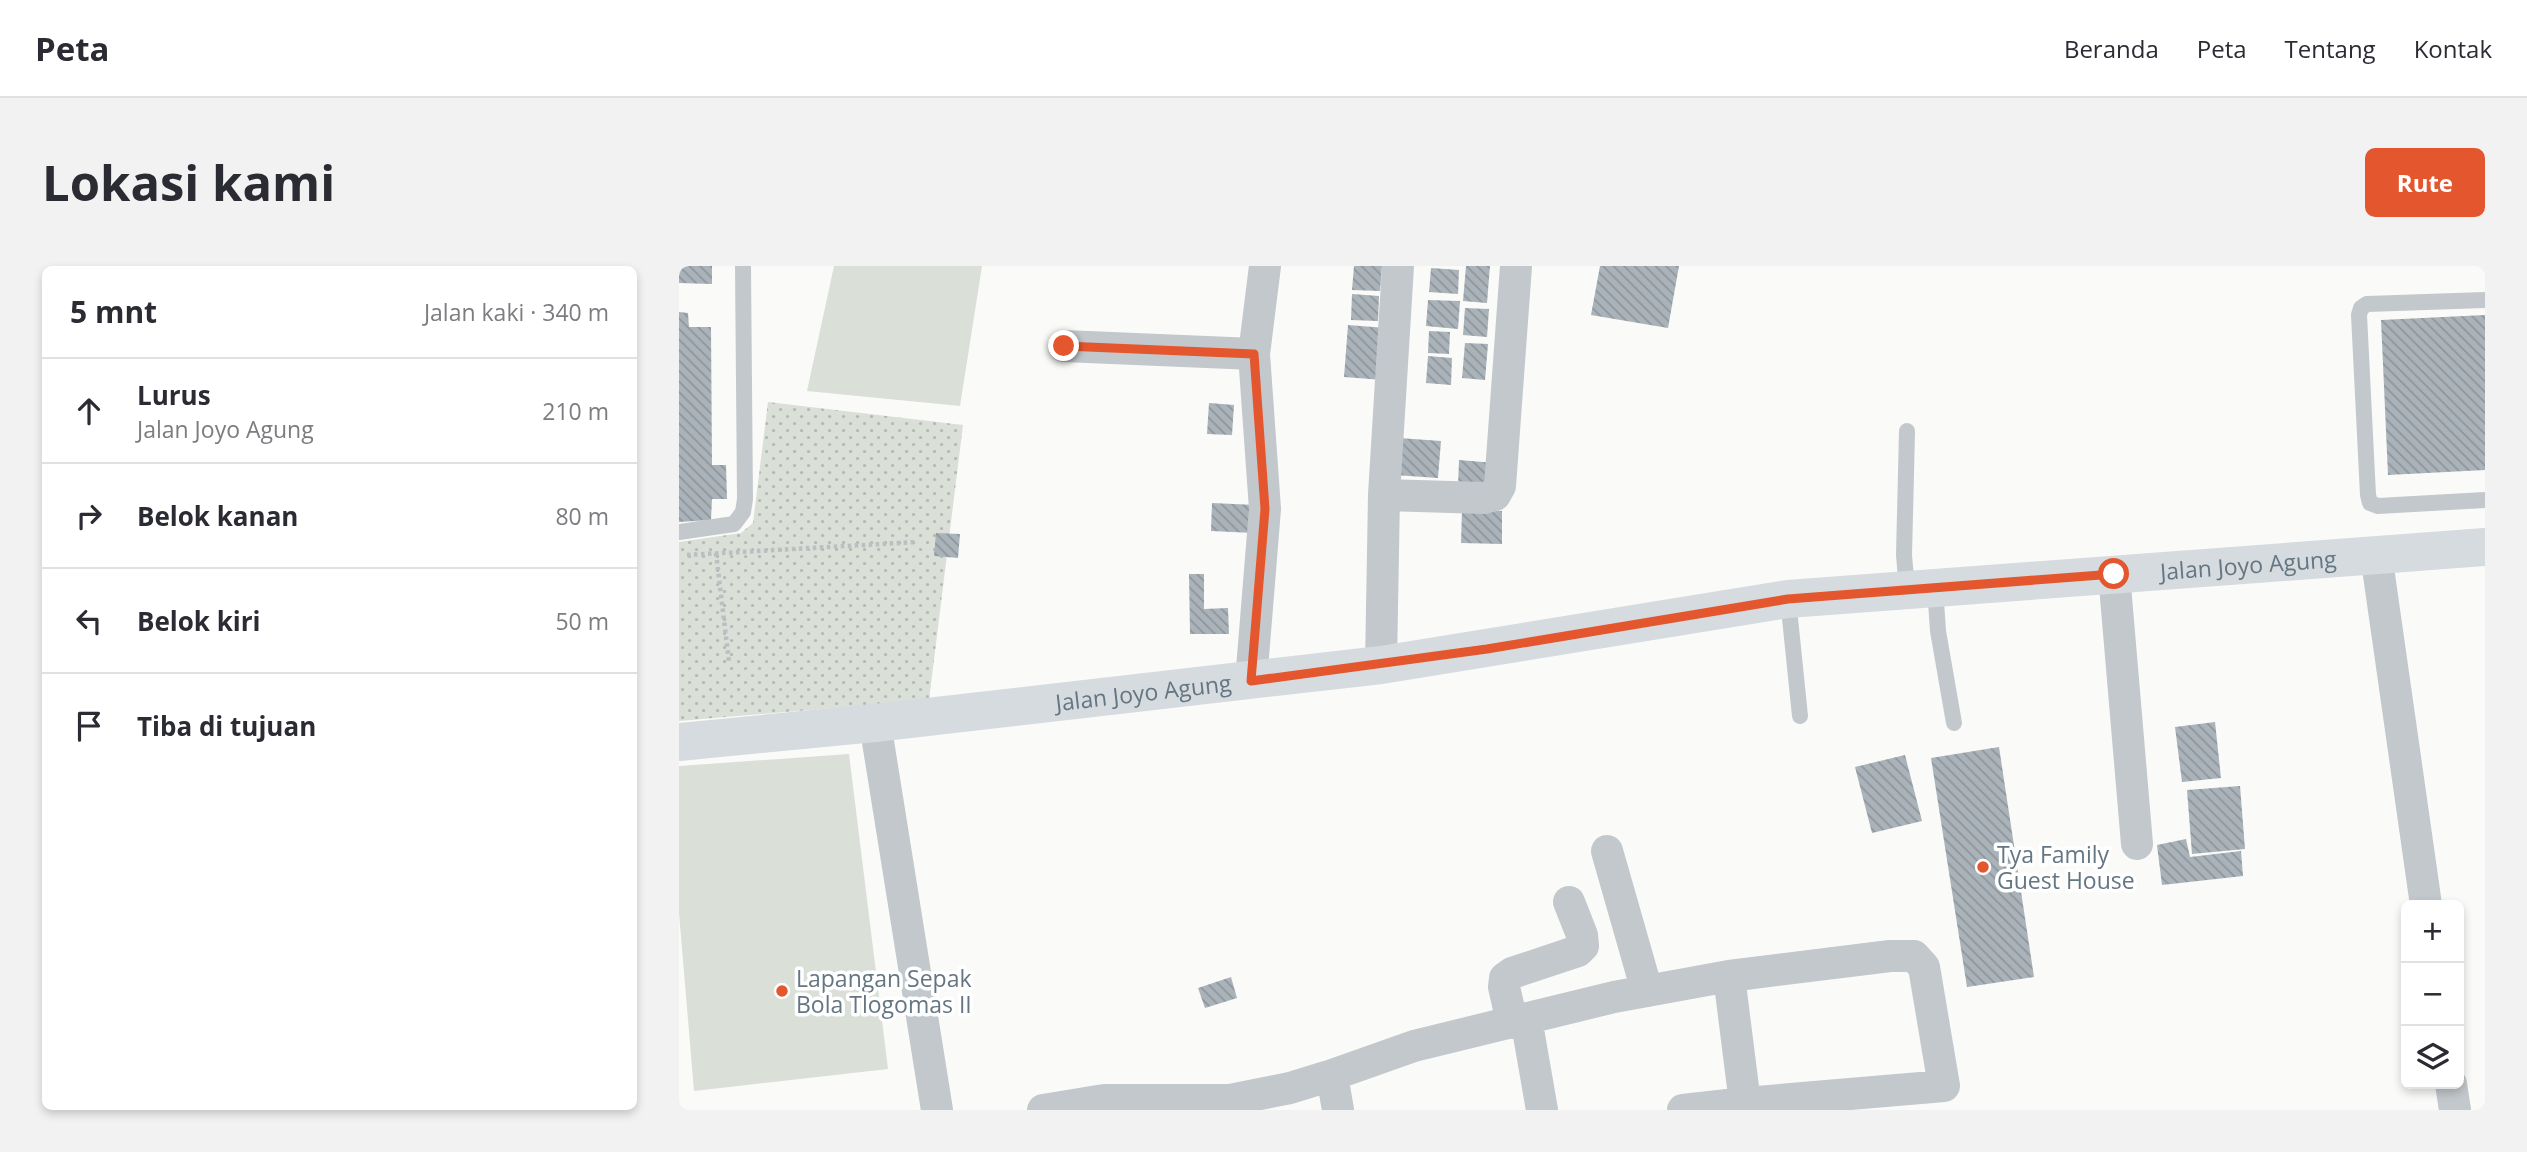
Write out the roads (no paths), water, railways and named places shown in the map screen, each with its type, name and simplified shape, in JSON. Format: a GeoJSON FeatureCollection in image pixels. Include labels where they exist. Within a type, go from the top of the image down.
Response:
{"type":"FeatureCollection","features":[{"type":"Feature","properties":{"kind":"main road","name":"Jalan Joyo Agung"},"geometry":{"type":"LineString","coordinates":[[679,741],[875,723],[1381,665],[1788,599],[2485,547]]}},
{"type":"Feature","properties":{"kind":"street"},"geometry":{"type":"LineString","coordinates":[[1251,681],[1265,509],[1254,354],[1265,266]]}},
{"type":"Feature","properties":{"kind":"street"},"geometry":{"type":"LineString","coordinates":[[1381,665],[1384,495],[1398,266]]}},
{"type":"Feature","properties":{"kind":"street"},"geometry":{"type":"LineString","coordinates":[[1384,495],[1484,498],[1495,495],[1500,486],[1516,266]]}},
{"type":"Feature","properties":{"kind":"street"},"geometry":{"type":"LineString","coordinates":[[1064,346],[1254,354]]}},
{"type":"Feature","properties":{"kind":"street"},"geometry":{"type":"LineString","coordinates":[[2376,554],[2425,900]]}},
{"type":"Feature","properties":{"kind":"street"},"geometry":{"type":"LineString","coordinates":[[2114,574],[2137,844]]}},
{"type":"Feature","properties":{"kind":"street"},"geometry":{"type":"LineString","coordinates":[[875,723],[937,1110]]}},
{"type":"Feature","properties":{"kind":"street"},"geometry":{"type":"LineString","coordinates":[[1607,850],[1647,990]]}},
{"type":"Feature","properties":{"kind":"street"},"geometry":{"type":"LineString","coordinates":[[1542,1110],[1519,1020],[1504,987],[1505,978],[1512,973],[1578,951],[1583,946],[1582,935],[1569,902]]}},
{"type":"Feature","properties":{"kind":"street"},"geometry":{"type":"LineString","coordinates":[[1042,1110],[1104,1100],[1129,1105],[1230,1100],[1332,1075],[1414,1046],[1647,990],[1729,976],[1890,956],[1914,956],[1924,967],[1946,1098],[1683,1110]]}},
{"type":"Feature","properties":{"kind":"street"},"geometry":{"type":"LineString","coordinates":[[1729,976],[1745,1107]]}},
{"type":"Feature","properties":{"kind":"street"},"geometry":{"type":"LineString","coordinates":[[1332,1075],[1338,1110]]}},
{"type":"Feature","properties":{"kind":"street"},"geometry":{"type":"LineString","coordinates":[[2452,1089],[2455,1110]]}},
{"type":"Feature","properties":{"kind":"lane"},"geometry":{"type":"LineString","coordinates":[[679,532],[734,524],[743,512],[743,266]]}},
{"type":"Feature","properties":{"kind":"lane"},"geometry":{"type":"LineString","coordinates":[[2485,300],[2367,304],[2359,315],[2370,503],[2378,506],[2485,500]]}},
{"type":"Feature","properties":{"kind":"lane"},"geometry":{"type":"LineString","coordinates":[[1907,431],[1904,555],[1938,631],[1954,723]]}},
{"type":"Feature","properties":{"kind":"lane"},"geometry":{"type":"LineString","coordinates":[[1788,599],[1800,716]]}},
{"type":"Feature","properties":{"kind":"place","name":"Tya Family Guest House"},"geometry":{"type":"Point","coordinates":[1983,867]}},
{"type":"Feature","properties":{"kind":"place","name":"Lapangan Sepak Bola Tlogomas II"},"geometry":{"type":"Point","coordinates":[782,991]}}]}
